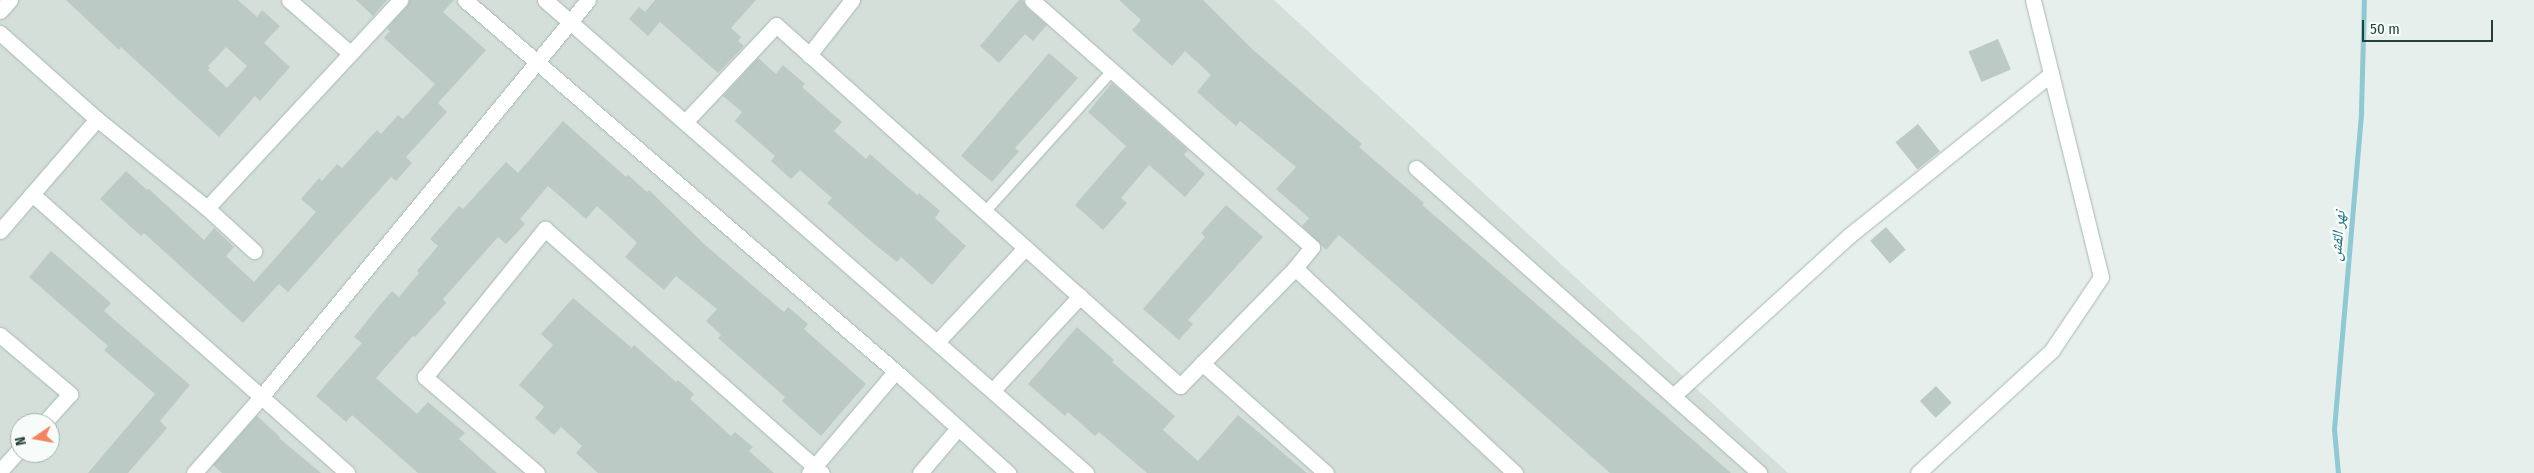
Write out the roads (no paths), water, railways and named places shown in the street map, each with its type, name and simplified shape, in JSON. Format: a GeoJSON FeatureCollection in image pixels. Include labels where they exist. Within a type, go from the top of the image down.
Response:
{"type":"FeatureCollection","features":[{"type":"Feature","properties":{"kind":"street"},"geometry":{"type":"LineString","coordinates":[[0,11],[10,0]]}},
{"type":"Feature","properties":{"kind":"street"},"geometry":{"type":"LineString","coordinates":[[288,0],[350,53]]}},
{"type":"Feature","properties":{"kind":"street"},"geometry":{"type":"LineString","coordinates":[[207,208],[400,0]]}},
{"type":"Feature","properties":{"kind":"street"},"geometry":{"type":"LineString","coordinates":[[465,0],[896,372],[1008,473]]}},
{"type":"Feature","properties":{"kind":"street"},"geometry":{"type":"LineString","coordinates":[[546,0],[1086,473]]}},
{"type":"Feature","properties":{"kind":"street"},"geometry":{"type":"LineString","coordinates":[[194,473],[261,397],[588,0]]}},
{"type":"Feature","properties":{"kind":"street"},"geometry":{"type":"LineString","coordinates":[[810,55],[852,0]]}},
{"type":"Feature","properties":{"kind":"street"},"geometry":{"type":"LineString","coordinates":[[686,122],[776,25],[1180,386],[1295,268],[1312,247],[1032,0]]}},
{"type":"Feature","properties":{"kind":"street"},"geometry":{"type":"LineString","coordinates":[[1918,473],[2052,350],[2101,276],[2033,0]]}},
{"type":"Feature","properties":{"kind":"street"},"geometry":{"type":"LineString","coordinates":[[0,33],[97,119],[207,208],[254,251]]}},
{"type":"Feature","properties":{"kind":"street"},"geometry":{"type":"LineString","coordinates":[[1673,396],[1850,235],[2051,74]]}},
{"type":"Feature","properties":{"kind":"street"},"geometry":{"type":"LineString","coordinates":[[0,231],[97,119]]}},
{"type":"Feature","properties":{"kind":"street"},"geometry":{"type":"LineString","coordinates":[[1416,168],[1759,473]]}},
{"type":"Feature","properties":{"kind":"street"},"geometry":{"type":"LineString","coordinates":[[32,194],[348,473]]}},
{"type":"Feature","properties":{"kind":"street"},"geometry":{"type":"LineString","coordinates":[[537,473],[425,377],[545,229],[816,471],[896,372]]}},
{"type":"Feature","properties":{"kind":"street"},"geometry":{"type":"LineString","coordinates":[[937,342],[1025,248]]}},
{"type":"Feature","properties":{"kind":"street"},"geometry":{"type":"LineString","coordinates":[[1295,268],[1515,473]]}},
{"type":"Feature","properties":{"kind":"street"},"geometry":{"type":"LineString","coordinates":[[993,390],[1080,296]]}},
{"type":"Feature","properties":{"kind":"street"},"geometry":{"type":"LineString","coordinates":[[0,335],[70,394],[53,413]]}},
{"type":"Feature","properties":{"kind":"street"},"geometry":{"type":"LineString","coordinates":[[1202,363],[1326,473]]}},
{"type":"Feature","properties":{"kind":"street"},"geometry":{"type":"LineString","coordinates":[[920,473],[958,428]]}},
{"type":"Feature","properties":{"kind":"street"},"geometry":{"type":"LineString","coordinates":[[0,472],[10,460]]}},
{"type":"Feature","properties":{"kind":"lane"},"geometry":{"type":"LineString","coordinates":[[985,212],[1112,71]]}},
{"type":"Feature","properties":{"kind":"waterway","name":"نهر القش"},"geometry":{"type":"LineString","coordinates":[[2338,473],[2334,429],[2361,111],[2364,0]]}}]}
